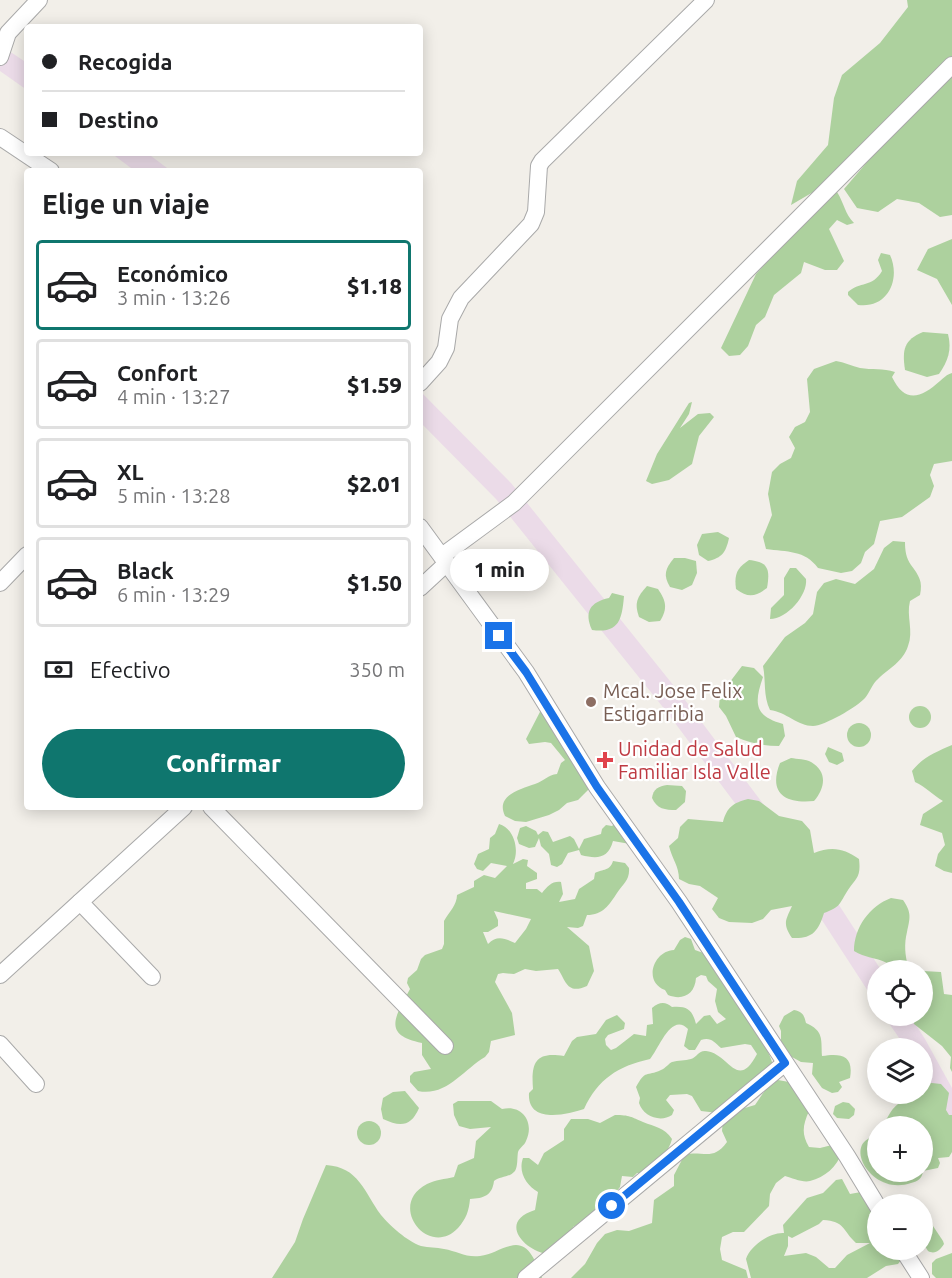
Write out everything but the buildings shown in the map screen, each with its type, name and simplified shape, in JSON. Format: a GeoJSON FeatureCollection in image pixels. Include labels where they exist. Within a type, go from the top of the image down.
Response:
{"type":"FeatureCollection","features":[{"type":"Feature","properties":{"kind":"street"},"geometry":{"type":"LineString","coordinates":[[0,57],[8,33],[39,0]]}},
{"type":"Feature","properties":{"kind":"street"},"geometry":{"type":"LineString","coordinates":[[423,380],[439,362],[446,348],[450,319],[461,298],[531,224],[536,212],[539,166],[542,161],[706,0]]}},
{"type":"Feature","properties":{"kind":"street"},"geometry":{"type":"LineString","coordinates":[[423,584],[444,560],[514,503],[952,64]]}},
{"type":"Feature","properties":{"kind":"street"},"geometry":{"type":"LineString","coordinates":[[0,137],[24,153]]}},
{"type":"Feature","properties":{"kind":"street"},"geometry":{"type":"LineString","coordinates":[[28,156],[46,168]]}},
{"type":"Feature","properties":{"kind":"street"},"geometry":{"type":"LineString","coordinates":[[423,531],[526,672],[597,787],[679,902],[870,1194]]}},
{"type":"Feature","properties":{"kind":"street"},"geometry":{"type":"LineString","coordinates":[[0,583],[24,558]]}},
{"type":"Feature","properties":{"kind":"street"},"geometry":{"type":"LineString","coordinates":[[0,975],[181,810]]}},
{"type":"Feature","properties":{"kind":"street"},"geometry":{"type":"LineString","coordinates":[[214,810],[446,1046]]}},
{"type":"Feature","properties":{"kind":"street"},"geometry":{"type":"LineString","coordinates":[[80,902],[152,977]]}},
{"type":"Feature","properties":{"kind":"street"},"geometry":{"type":"LineString","coordinates":[[0,1044],[36,1084]]}},
{"type":"Feature","properties":{"kind":"street"},"geometry":{"type":"LineString","coordinates":[[526,1278],[785,1063]]}},
{"type":"Feature","properties":{"kind":"street"},"geometry":{"type":"LineString","coordinates":[[909,1260],[921,1278]]}},
{"type":"Feature","properties":{"kind":"shaded area"},"geometry":{"type":"Polygon","coordinates":[[[0,45],[24,61],[24,88],[0,71],[0,45]]]}},
{"type":"Feature","properties":{"kind":"shaded area"},"geometry":{"type":"Polygon","coordinates":[[[115,156],[151,156],[167,168],[131,168],[115,156]]]}},
{"type":"Feature","properties":{"kind":"shaded area"},"geometry":{"type":"Polygon","coordinates":[[[423,394],[511,483],[682,696],[837,902],[875,960],[867,960],[867,990],[818,914],[666,711],[496,499],[423,425],[423,394]]]}},
{"type":"Feature","properties":{"kind":"shaded area"},"geometry":{"type":"Polygon","coordinates":[[[891,1026],[917,1026],[924,1038],[899,1038],[891,1026]]]}},
{"type":"Feature","properties":{"kind":"shaded area"},"geometry":{"type":"Polygon","coordinates":[[[933,1054],[952,1088],[952,1134],[933,1099],[933,1054]]]}},
{"type":"Feature","properties":{"kind":"green space"},"geometry":{"type":"Polygon","coordinates":[[[907,0],[952,0],[952,215],[940,217],[919,203],[897,199],[878,212],[857,208],[844,189],[880,147],[832,181],[791,205],[797,181],[828,145],[834,98],[842,75],[880,43],[908,7],[907,0]]]}},
{"type":"Feature","properties":{"kind":"green space"},"geometry":{"type":"Polygon","coordinates":[[[837,192],[854,223],[847,225],[837,220],[829,229],[844,261],[837,270],[825,270],[804,262],[801,273],[774,295],[765,317],[756,325],[748,346],[740,355],[729,356],[721,348],[756,274],[827,197],[837,192]]]}},
{"type":"Feature","properties":{"kind":"green space"},"geometry":{"type":"Polygon","coordinates":[[[952,239],[952,305],[937,279],[917,270],[928,249],[952,239]]]}},
{"type":"Feature","properties":{"kind":"green space"},"geometry":{"type":"Polygon","coordinates":[[[881,253],[890,255],[893,264],[893,282],[884,297],[877,302],[858,305],[848,295],[848,292],[878,276],[882,271],[878,260],[881,253]]]}},
{"type":"Feature","properties":{"kind":"green space"},"geometry":{"type":"Polygon","coordinates":[[[923,332],[948,334],[950,345],[947,360],[939,374],[927,377],[905,370],[904,363],[904,351],[908,342],[923,332]]]}},
{"type":"Feature","properties":{"kind":"green space"},"geometry":{"type":"Polygon","coordinates":[[[836,361],[860,368],[895,372],[892,377],[897,386],[908,395],[926,391],[952,373],[952,461],[934,464],[930,475],[934,486],[930,497],[902,517],[880,521],[874,544],[865,552],[861,563],[852,571],[841,573],[818,568],[801,555],[766,549],[763,537],[772,515],[768,494],[772,472],[791,458],[795,448],[789,437],[795,427],[805,422],[810,412],[807,379],[814,369],[836,361]]]}},
{"type":"Feature","properties":{"kind":"green space"},"geometry":{"type":"Polygon","coordinates":[[[692,402],[689,414],[680,428],[698,414],[710,413],[714,417],[699,436],[692,464],[669,480],[652,484],[646,481],[657,454],[689,403],[692,402]]]}},
{"type":"Feature","properties":{"kind":"green space"},"geometry":{"type":"Polygon","coordinates":[[[718,532],[729,538],[726,547],[723,554],[708,561],[699,555],[697,545],[702,534],[718,532]]]}},
{"type":"Feature","properties":{"kind":"green space"},"geometry":{"type":"Polygon","coordinates":[[[893,541],[905,542],[909,562],[921,582],[920,595],[910,601],[910,640],[906,652],[876,681],[861,702],[825,723],[808,725],[770,710],[763,666],[785,637],[805,623],[813,614],[817,592],[824,583],[836,579],[855,584],[874,569],[884,548],[893,541]]]}},
{"type":"Feature","properties":{"kind":"green space"},"geometry":{"type":"Polygon","coordinates":[[[674,558],[696,561],[697,573],[692,585],[682,590],[670,587],[666,579],[667,569],[674,558]]]}},
{"type":"Feature","properties":{"kind":"green space"},"geometry":{"type":"Polygon","coordinates":[[[749,560],[761,563],[768,572],[767,588],[751,595],[736,589],[735,584],[737,572],[749,560]]]}},
{"type":"Feature","properties":{"kind":"green space"},"geometry":{"type":"Polygon","coordinates":[[[790,568],[796,568],[806,579],[804,592],[789,611],[770,619],[771,608],[784,595],[784,578],[790,568]]]}},
{"type":"Feature","properties":{"kind":"green space"},"geometry":{"type":"Polygon","coordinates":[[[647,586],[658,589],[663,597],[665,608],[660,621],[649,622],[639,617],[637,600],[647,586]]]}},
{"type":"Feature","properties":{"kind":"green space"},"geometry":{"type":"Polygon","coordinates":[[[612,593],[624,596],[618,623],[609,629],[592,630],[589,618],[590,609],[597,602],[609,598],[612,593]]]}},
{"type":"Feature","properties":{"kind":"green space"},"geometry":{"type":"Polygon","coordinates":[[[742,666],[754,668],[763,677],[758,694],[759,707],[766,717],[783,724],[785,736],[779,746],[757,744],[736,737],[719,707],[720,695],[742,666]]]}},
{"type":"Feature","properties":{"kind":"green space"},"geometry":{"type":"Polygon","coordinates":[[[920,706],[928,709],[931,717],[928,725],[920,728],[912,725],[909,717],[912,709],[920,706]]]}},
{"type":"Feature","properties":{"kind":"green space"},"geometry":{"type":"Polygon","coordinates":[[[542,708],[590,788],[578,800],[567,803],[549,815],[526,822],[515,821],[505,816],[503,809],[506,798],[557,774],[561,763],[565,760],[551,743],[529,744],[526,739],[542,708]]]}},
{"type":"Feature","properties":{"kind":"green space"},"geometry":{"type":"Polygon","coordinates":[[[859,723],[864,724],[870,730],[870,740],[864,746],[859,747],[854,746],[848,740],[847,735],[848,730],[854,724],[859,723]]]}},
{"type":"Feature","properties":{"kind":"green space"},"geometry":{"type":"Polygon","coordinates":[[[952,745],[952,873],[935,866],[938,854],[945,845],[942,833],[920,825],[923,814],[943,801],[915,782],[912,771],[925,758],[952,745]]]}},
{"type":"Feature","properties":{"kind":"green space"},"geometry":{"type":"Polygon","coordinates":[[[828,747],[842,753],[844,761],[837,765],[829,762],[825,754],[828,747]]]}},
{"type":"Feature","properties":{"kind":"green space"},"geometry":{"type":"Polygon","coordinates":[[[791,758],[809,761],[820,770],[822,786],[814,801],[795,801],[787,798],[778,789],[776,782],[780,763],[791,758]]]}},
{"type":"Feature","properties":{"kind":"green space"},"geometry":{"type":"Polygon","coordinates":[[[667,785],[682,786],[686,791],[685,802],[676,810],[668,810],[656,805],[652,798],[657,788],[667,785]]]}},
{"type":"Feature","properties":{"kind":"green space"},"geometry":{"type":"Polygon","coordinates":[[[748,799],[759,801],[779,816],[802,821],[810,830],[814,853],[826,849],[837,849],[848,852],[859,859],[859,873],[856,879],[839,905],[824,913],[817,930],[809,936],[792,938],[789,933],[786,922],[792,906],[771,910],[763,919],[752,923],[729,922],[719,918],[712,909],[718,898],[700,886],[679,879],[669,846],[678,838],[680,827],[688,819],[723,822],[731,806],[748,799]]]}},
{"type":"Feature","properties":{"kind":"green space"},"geometry":{"type":"Polygon","coordinates":[[[617,822],[630,844],[613,841],[605,854],[597,857],[581,855],[579,850],[568,853],[562,864],[557,867],[551,865],[549,854],[541,846],[539,838],[535,847],[529,848],[519,844],[517,838],[520,828],[526,826],[536,831],[538,835],[543,831],[548,832],[553,842],[570,836],[579,849],[584,839],[601,834],[606,825],[612,826],[617,822]]]}},
{"type":"Feature","properties":{"kind":"green space"},"geometry":{"type":"Polygon","coordinates":[[[499,824],[504,826],[512,835],[516,846],[513,864],[523,859],[528,860],[527,866],[537,873],[537,879],[526,883],[526,889],[537,889],[542,893],[553,883],[561,882],[563,894],[559,902],[575,899],[579,889],[594,879],[595,873],[610,867],[613,861],[625,863],[629,868],[628,876],[605,909],[593,915],[587,915],[583,926],[567,927],[589,946],[594,971],[587,986],[571,988],[558,969],[536,971],[525,969],[514,974],[498,974],[495,982],[512,1013],[515,1035],[491,1041],[489,1052],[485,1057],[446,1086],[428,1092],[418,1091],[410,1082],[410,1076],[414,1072],[431,1069],[422,1055],[422,1043],[401,1035],[396,1030],[395,1023],[410,989],[407,983],[408,978],[417,970],[425,955],[442,949],[444,921],[457,895],[474,887],[474,881],[484,875],[495,878],[507,866],[491,863],[483,871],[477,869],[474,864],[478,854],[489,849],[490,838],[495,834],[499,824]],[[494,911],[498,926],[488,932],[483,932],[488,944],[494,939],[501,938],[515,943],[531,919],[494,911]]]}},
{"type":"Feature","properties":{"kind":"green space"},"geometry":{"type":"Polygon","coordinates":[[[891,898],[903,900],[908,909],[909,919],[905,941],[906,960],[878,960],[854,951],[860,926],[870,912],[891,898]]]}},
{"type":"Feature","properties":{"kind":"green space"},"geometry":{"type":"Polygon","coordinates":[[[685,937],[691,939],[695,950],[706,954],[755,1028],[773,1067],[718,1113],[701,1111],[692,1096],[687,1094],[670,1095],[666,1100],[674,1110],[672,1115],[662,1118],[652,1117],[641,1108],[636,1087],[647,1074],[663,1069],[672,1062],[691,1059],[704,1051],[714,1053],[733,1068],[744,1070],[757,1054],[751,1045],[721,1048],[707,1039],[701,1040],[695,1050],[689,1050],[684,1046],[688,1029],[682,1025],[676,1025],[666,1034],[650,1059],[610,1075],[596,1090],[584,1109],[549,1115],[534,1109],[530,1103],[529,1093],[533,1089],[533,1072],[537,1061],[547,1055],[564,1056],[572,1041],[577,1037],[596,1034],[606,1020],[617,1015],[625,1023],[624,1029],[608,1035],[605,1039],[606,1045],[611,1050],[634,1034],[646,1036],[647,1025],[653,1024],[652,1008],[660,1003],[688,1010],[693,1015],[696,1024],[704,1016],[710,1015],[717,1024],[726,1019],[718,1012],[715,1001],[717,989],[706,976],[701,975],[696,978],[691,992],[679,997],[668,995],[654,981],[653,967],[656,961],[667,952],[674,950],[680,940],[685,937]]]}},
{"type":"Feature","properties":{"kind":"green space"},"geometry":{"type":"Polygon","coordinates":[[[933,972],[941,972],[944,994],[952,995],[952,1072],[951,1057],[917,1026],[933,1026],[933,972]]]}},
{"type":"Feature","properties":{"kind":"green space"},"geometry":{"type":"Polygon","coordinates":[[[794,1010],[801,1013],[806,1023],[819,1032],[822,1056],[835,1055],[848,1060],[851,1070],[850,1078],[839,1082],[842,1087],[838,1092],[832,1093],[822,1088],[812,1074],[813,1063],[801,1062],[792,1057],[781,1043],[779,1026],[784,1016],[794,1010]]]}},
{"type":"Feature","properties":{"kind":"green space"},"geometry":{"type":"Polygon","coordinates":[[[778,1080],[789,1082],[809,1111],[804,1129],[809,1147],[820,1148],[832,1145],[842,1152],[834,1167],[815,1179],[804,1181],[785,1176],[776,1183],[770,1194],[769,1206],[744,1232],[733,1232],[722,1237],[720,1249],[722,1260],[746,1270],[748,1278],[571,1278],[585,1264],[605,1234],[617,1230],[629,1231],[652,1223],[654,1200],[674,1186],[674,1175],[685,1154],[708,1154],[722,1148],[727,1142],[722,1131],[723,1119],[731,1112],[755,1105],[768,1086],[778,1080]]]}},
{"type":"Feature","properties":{"kind":"green space"},"geometry":{"type":"Polygon","coordinates":[[[933,1083],[941,1084],[949,1093],[946,1110],[949,1115],[952,1115],[952,1152],[949,1157],[938,1158],[940,1163],[938,1168],[933,1169],[933,1116],[888,1116],[898,1104],[933,1104],[933,1083]]]}},
{"type":"Feature","properties":{"kind":"green space"},"geometry":{"type":"Polygon","coordinates":[[[405,1091],[419,1108],[416,1114],[404,1124],[383,1119],[381,1109],[383,1098],[393,1092],[405,1091]]]}},
{"type":"Feature","properties":{"kind":"green space"},"geometry":{"type":"Polygon","coordinates":[[[458,1101],[491,1101],[502,1109],[515,1109],[521,1112],[528,1121],[528,1134],[518,1152],[515,1171],[494,1181],[491,1190],[486,1195],[470,1199],[467,1215],[458,1228],[447,1236],[435,1237],[425,1233],[416,1225],[411,1215],[410,1204],[415,1193],[427,1184],[454,1177],[458,1165],[474,1158],[476,1141],[491,1127],[470,1129],[459,1126],[454,1115],[453,1104],[458,1101]]]}},
{"type":"Feature","properties":{"kind":"green space"},"geometry":{"type":"Polygon","coordinates":[[[843,1102],[849,1103],[855,1109],[854,1115],[849,1119],[837,1118],[833,1114],[835,1106],[843,1102]]]}},
{"type":"Feature","properties":{"kind":"green space"},"geometry":{"type":"Polygon","coordinates":[[[615,1115],[624,1115],[659,1128],[672,1139],[655,1173],[637,1173],[633,1177],[622,1176],[620,1187],[616,1192],[605,1196],[594,1212],[573,1227],[572,1233],[546,1254],[529,1247],[522,1241],[516,1227],[524,1215],[535,1210],[538,1192],[524,1178],[523,1158],[529,1158],[538,1165],[544,1153],[564,1140],[564,1129],[571,1119],[588,1119],[600,1123],[615,1115]]]}},
{"type":"Feature","properties":{"kind":"green space"},"geometry":{"type":"Polygon","coordinates":[[[369,1121],[374,1122],[380,1128],[380,1138],[374,1144],[369,1145],[364,1144],[358,1138],[357,1133],[358,1128],[364,1122],[369,1121]]]}},
{"type":"Feature","properties":{"kind":"green space"},"geometry":{"type":"Polygon","coordinates":[[[866,1140],[867,1169],[861,1157],[861,1147],[866,1140]]]}},
{"type":"Feature","properties":{"kind":"green space"},"geometry":{"type":"Polygon","coordinates":[[[326,1165],[346,1170],[360,1182],[385,1219],[410,1241],[421,1246],[475,1256],[510,1246],[523,1246],[535,1260],[542,1278],[272,1278],[295,1242],[326,1165]]]}},
{"type":"Feature","properties":{"kind":"green space"},"geometry":{"type":"Polygon","coordinates":[[[842,1179],[850,1194],[861,1192],[867,1200],[867,1243],[856,1243],[839,1224],[823,1220],[792,1238],[788,1236],[788,1246],[784,1256],[806,1253],[816,1257],[829,1268],[835,1268],[847,1255],[867,1245],[867,1260],[901,1260],[898,1264],[886,1266],[867,1278],[751,1278],[746,1259],[752,1249],[767,1237],[784,1233],[783,1225],[807,1198],[823,1193],[836,1180],[842,1179]]]}},
{"type":"Feature","properties":{"kind":"green space"},"geometry":{"type":"Polygon","coordinates":[[[884,1182],[914,1182],[911,1183],[897,1185],[884,1182]]]}},
{"type":"Feature","properties":{"kind":"green space"},"geometry":{"type":"Polygon","coordinates":[[[933,1226],[944,1244],[933,1252],[933,1226]]]}},
{"type":"Feature","properties":{"kind":"green space"},"geometry":{"type":"Polygon","coordinates":[[[952,1253],[952,1278],[936,1278],[932,1274],[932,1263],[952,1253]]]}},
{"type":"Feature","properties":{"kind":"place","name":"Mcal. Jose Felix Estigarribia"},"geometry":{"type":"Point","coordinates":[591,702]}},
{"type":"Feature","properties":{"kind":"place","name":"Unidad de Salud Familiar Isla Valle"},"geometry":{"type":"Point","coordinates":[605,760]}},
{"type":"Feature","properties":{"kind":"route"},"geometry":{"type":"LineString","coordinates":[[499,636],[526,672],[597,787],[679,902],[785,1063],[612,1206]]}}]}
